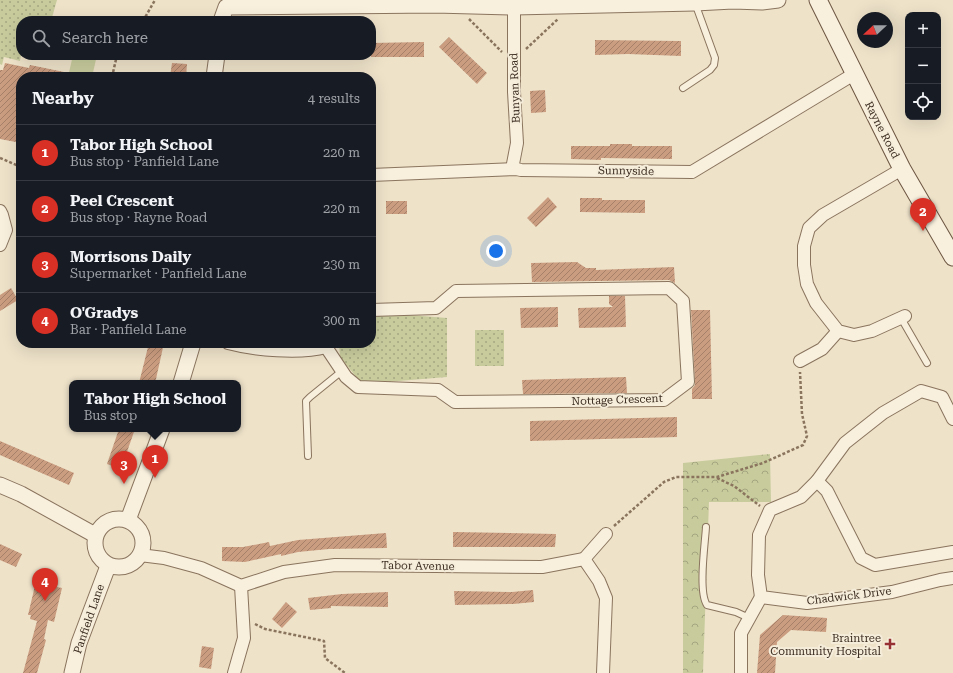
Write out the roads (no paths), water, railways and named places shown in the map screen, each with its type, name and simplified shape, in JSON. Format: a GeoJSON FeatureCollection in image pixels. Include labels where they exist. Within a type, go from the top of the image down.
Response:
{"type":"FeatureCollection","features":[{"type":"Feature","properties":{"kind":"main road","name":"Rayne Road"},"geometry":{"type":"LineString","coordinates":[[818,0],[902,169],[953,257]]}},
{"type":"Feature","properties":{"kind":"street"},"geometry":{"type":"LineString","coordinates":[[224,9],[454,4],[514,7],[695,3],[733,0],[762,2],[778,0]]}},
{"type":"Feature","properties":{"kind":"street","name":"Bunyan Road"},"geometry":{"type":"LineString","coordinates":[[512,169],[517,143],[514,92],[514,7]]}},
{"type":"Feature","properties":{"kind":"street"},"geometry":{"type":"LineString","coordinates":[[215,72],[216,60]]}},
{"type":"Feature","properties":{"kind":"street","name":"Sunnyside"},"geometry":{"type":"LineString","coordinates":[[376,175],[512,169],[692,172],[854,74]]}},
{"type":"Feature","properties":{"kind":"street"},"geometry":{"type":"LineString","coordinates":[[902,169],[823,215],[809,228],[804,246],[804,265],[807,284],[816,303],[838,331],[854,335],[872,331],[903,317]]}},
{"type":"Feature","properties":{"kind":"street"},"geometry":{"type":"LineString","coordinates":[[0,211],[6,230],[0,245]]}},
{"type":"Feature","properties":{"kind":"street","name":"Nottage Crescent"},"geometry":{"type":"LineString","coordinates":[[330,348],[346,377],[358,387],[438,390],[455,402],[664,400],[688,382],[683,301],[668,288],[456,290],[436,308],[376,310]]}},
{"type":"Feature","properties":{"kind":"street"},"geometry":{"type":"LineString","coordinates":[[800,362],[822,349],[838,331]]}},
{"type":"Feature","properties":{"kind":"street"},"geometry":{"type":"LineString","coordinates":[[182,380],[192,348]]}},
{"type":"Feature","properties":{"kind":"street","name":"Nottage Crescent"},"geometry":{"type":"LineString","coordinates":[[247,348],[313,350],[319,348]]}},
{"type":"Feature","properties":{"kind":"street"},"geometry":{"type":"LineString","coordinates":[[741,673],[741,633],[761,597],[758,575],[759,535],[770,510],[800,497],[817,481],[845,443],[883,413],[921,392],[942,397],[953,419]]}},
{"type":"Feature","properties":{"kind":"street"},"geometry":{"type":"LineString","coordinates":[[128,520],[161,432]]}},
{"type":"Feature","properties":{"kind":"street"},"geometry":{"type":"LineString","coordinates":[[817,481],[827,491],[861,558],[875,565],[953,552]]}},
{"type":"Feature","properties":{"kind":"street"},"geometry":{"type":"LineString","coordinates":[[0,485],[21,494],[95,535]]}},
{"type":"Feature","properties":{"kind":"street"},"geometry":{"type":"LineString","coordinates":[[117,519],[128,520],[139,529],[143,538],[143,547],[140,556],[135,562],[126,567],[118,568],[108,566],[100,560],[96,553],[94,544],[95,535],[99,528],[108,521],[117,519]]}},
{"type":"Feature","properties":{"kind":"street"},"geometry":{"type":"LineString","coordinates":[[603,673],[606,598],[598,580],[584,559],[606,534]]}},
{"type":"Feature","properties":{"kind":"street"},"geometry":{"type":"LineString","coordinates":[[140,556],[164,558],[201,568],[241,586],[244,638],[234,673]]}},
{"type":"Feature","properties":{"kind":"street","name":"Tabor Avenue"},"geometry":{"type":"LineString","coordinates":[[241,586],[284,572],[335,565],[542,567],[584,559]]}},
{"type":"Feature","properties":{"kind":"street","name":"Panfield Lane"},"geometry":{"type":"LineString","coordinates":[[72,673],[79,643],[108,566]]}},
{"type":"Feature","properties":{"kind":"street","name":"Chadwick Drive"},"geometry":{"type":"LineString","coordinates":[[761,597],[807,603],[892,592],[953,578]]}},
{"type":"Feature","properties":{"kind":"lane"},"geometry":{"type":"LineString","coordinates":[[683,88],[710,70],[714,65],[715,58],[695,3]]}},
{"type":"Feature","properties":{"kind":"lane"},"geometry":{"type":"LineString","coordinates":[[903,317],[927,363]]}},
{"type":"Feature","properties":{"kind":"lane"},"geometry":{"type":"LineString","coordinates":[[308,456],[306,401],[342,371]]}},
{"type":"Feature","properties":{"kind":"lane"},"geometry":{"type":"LineString","coordinates":[[706,527],[702,590],[704,600],[707,605],[736,612],[749,618]]}},
{"type":"Feature","properties":{"kind":"place","name":"Peel Crescent"},"geometry":{"type":"Point","coordinates":[923,231]}},
{"type":"Feature","properties":{"kind":"place","name":"Tabor High School"},"geometry":{"type":"Point","coordinates":[155,478]}},
{"type":"Feature","properties":{"kind":"place","name":"Morrisons Daily"},"geometry":{"type":"Point","coordinates":[124,484]}},
{"type":"Feature","properties":{"kind":"place","name":"O'Gradys"},"geometry":{"type":"Point","coordinates":[45,601]}},
{"type":"Feature","properties":{"kind":"place","name":"Braintree Community Hospital"},"geometry":{"type":"Point","coordinates":[890,644]}}]}
